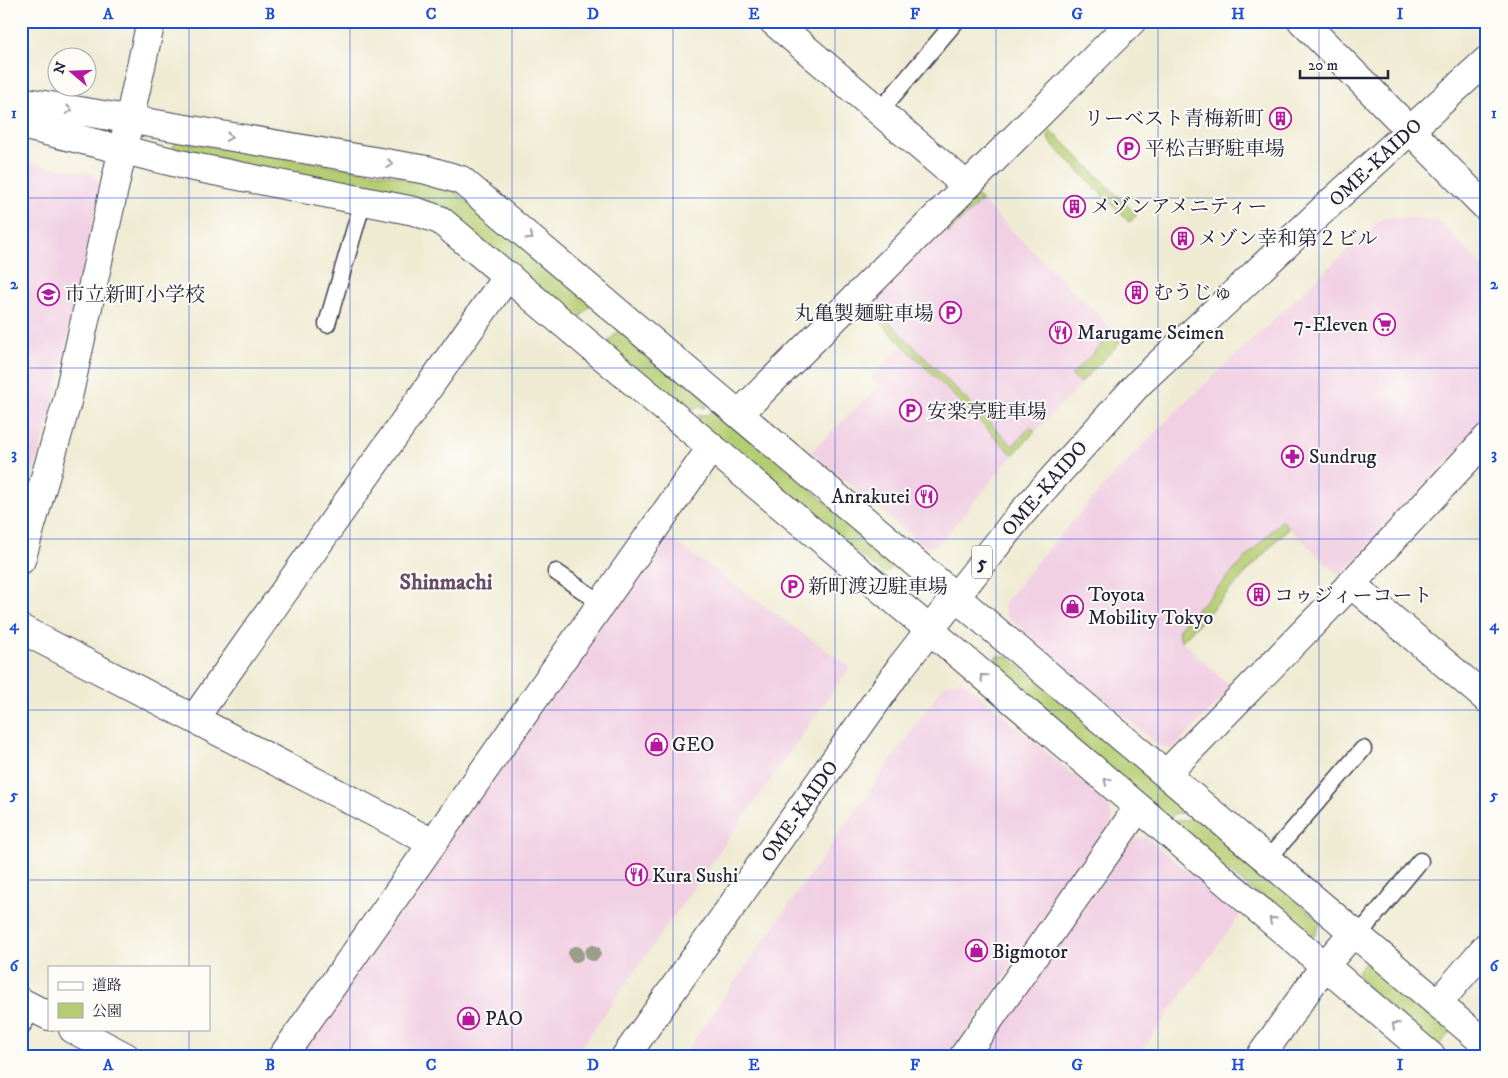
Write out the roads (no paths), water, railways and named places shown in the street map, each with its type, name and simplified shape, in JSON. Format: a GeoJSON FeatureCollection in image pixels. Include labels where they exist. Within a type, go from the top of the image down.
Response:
{"type":"FeatureCollection","features":[{"type":"Feature","properties":{"kind":"street"},"geometry":{"type":"LineString","coordinates":[[21,560],[67,402],[122,152],[131,120],[151,21]]}},
{"type":"Feature","properties":{"kind":"street"},"geometry":{"type":"LineString","coordinates":[[739,414],[1132,21]]}},
{"type":"Feature","properties":{"kind":"street"},"geometry":{"type":"LineString","coordinates":[[1302,21],[1487,208]]}},
{"type":"Feature","properties":{"kind":"street"},"geometry":{"type":"LineString","coordinates":[[783,24],[879,112],[967,186]]}},
{"type":"Feature","properties":{"kind":"street","name":"OME-KAIDO"},"geometry":{"type":"LineString","coordinates":[[625,1057],[889,684],[1020,515],[1139,383],[1487,60]]}},
{"type":"Feature","properties":{"kind":"street"},"geometry":{"type":"LineString","coordinates":[[21,101],[427,170],[461,180],[1487,1045]]}},
{"type":"Feature","properties":{"kind":"street"},"geometry":{"type":"LineString","coordinates":[[21,125],[122,152],[414,211],[440,220],[930,630],[1432,1057]]}},
{"type":"Feature","properties":{"kind":"street"},"geometry":{"type":"LineString","coordinates":[[194,719],[508,275]]}},
{"type":"Feature","properties":{"kind":"street"},"geometry":{"type":"LineString","coordinates":[[1166,774],[1351,584],[1487,438]]}},
{"type":"Feature","properties":{"kind":"street"},"geometry":{"type":"LineString","coordinates":[[282,1057],[431,842],[711,448]]}},
{"type":"Feature","properties":{"kind":"street"},"geometry":{"type":"LineString","coordinates":[[1351,584],[1487,699]]}},
{"type":"Feature","properties":{"kind":"street"},"geometry":{"type":"LineString","coordinates":[[21,629],[431,842]]}},
{"type":"Feature","properties":{"kind":"street"},"geometry":{"type":"LineString","coordinates":[[963,1057],[1138,808]]}},
{"type":"Feature","properties":{"kind":"street"},"geometry":{"type":"LineString","coordinates":[[1260,1057],[1325,965],[1354,932]]}},
{"type":"Feature","properties":{"kind":"street"},"geometry":{"type":"LineString","coordinates":[[1438,1003],[1487,946]]}},
{"type":"Feature","properties":{"kind":"street"},"geometry":{"type":"LineString","coordinates":[[75,1030],[126,1057]]}},
{"type":"Feature","properties":{"kind":"lane"},"geometry":{"type":"LineString","coordinates":[[879,112],[956,21]]}},
{"type":"Feature","properties":{"kind":"lane"},"geometry":{"type":"LineString","coordinates":[[327,324],[363,201]]}},
{"type":"Feature","properties":{"kind":"lane"},"geometry":{"type":"LineString","coordinates":[[556,572],[601,603]]}},
{"type":"Feature","properties":{"kind":"lane"},"geometry":{"type":"LineString","coordinates":[[1267,860],[1363,748]]}},
{"type":"Feature","properties":{"kind":"lane"},"geometry":{"type":"LineString","coordinates":[[1354,932],[1366,926],[1420,861]]}},
{"type":"Feature","properties":{"kind":"place","name":"リーベスト青梅新町"},"geometry":{"type":"Point","coordinates":[1280,118]}},
{"type":"Feature","properties":{"kind":"place","name":"平松吉野駐車場"},"geometry":{"type":"Point","coordinates":[1129,148]}},
{"type":"Feature","properties":{"kind":"place","name":"メゾンアメニティー"},"geometry":{"type":"Point","coordinates":[1075,206]}},
{"type":"Feature","properties":{"kind":"place","name":"メゾン幸和第２ビル"},"geometry":{"type":"Point","coordinates":[1182,238]}},
{"type":"Feature","properties":{"kind":"place","name":"むうじゅ"},"geometry":{"type":"Point","coordinates":[1137,292]}},
{"type":"Feature","properties":{"kind":"place","name":"市立新町小学校"},"geometry":{"type":"Point","coordinates":[49,294]}},
{"type":"Feature","properties":{"kind":"place","name":"丸亀製麺駐車場"},"geometry":{"type":"Point","coordinates":[950,313]}},
{"type":"Feature","properties":{"kind":"place","name":"7-Eleven"},"geometry":{"type":"Point","coordinates":[1384,324]}},
{"type":"Feature","properties":{"kind":"place","name":"Marugame Seimen"},"geometry":{"type":"Point","coordinates":[1061,332]}},
{"type":"Feature","properties":{"kind":"place","name":"安楽亭駐車場"},"geometry":{"type":"Point","coordinates":[911,411]}},
{"type":"Feature","properties":{"kind":"place","name":"Sundrug"},"geometry":{"type":"Point","coordinates":[1293,456]}},
{"type":"Feature","properties":{"kind":"place","name":"Anrakutei"},"geometry":{"type":"Point","coordinates":[926,496]}},
{"type":"Feature","properties":{"kind":"place","name":"新町渡辺駐車場"},"geometry":{"type":"Point","coordinates":[792,586]}},
{"type":"Feature","properties":{"kind":"place","name":"コゥジィーコート"},"geometry":{"type":"Point","coordinates":[1258,595]}},
{"type":"Feature","properties":{"kind":"place","name":"Toyota Mobility Tokyo"},"geometry":{"type":"Point","coordinates":[1072,606]}},
{"type":"Feature","properties":{"kind":"place","name":"GEO"},"geometry":{"type":"Point","coordinates":[656,744]}},
{"type":"Feature","properties":{"kind":"place","name":"Kura Sushi"},"geometry":{"type":"Point","coordinates":[636,875]}},
{"type":"Feature","properties":{"kind":"place","name":"Bigmotor"},"geometry":{"type":"Point","coordinates":[976,951]}},
{"type":"Feature","properties":{"kind":"place","name":"PAO"},"geometry":{"type":"Point","coordinates":[469,1018]}},
{"type":"Feature","properties":{"kind":"district","name":"Shinmachi"},"geometry":{"type":"Point","coordinates":[446,581]}}]}
